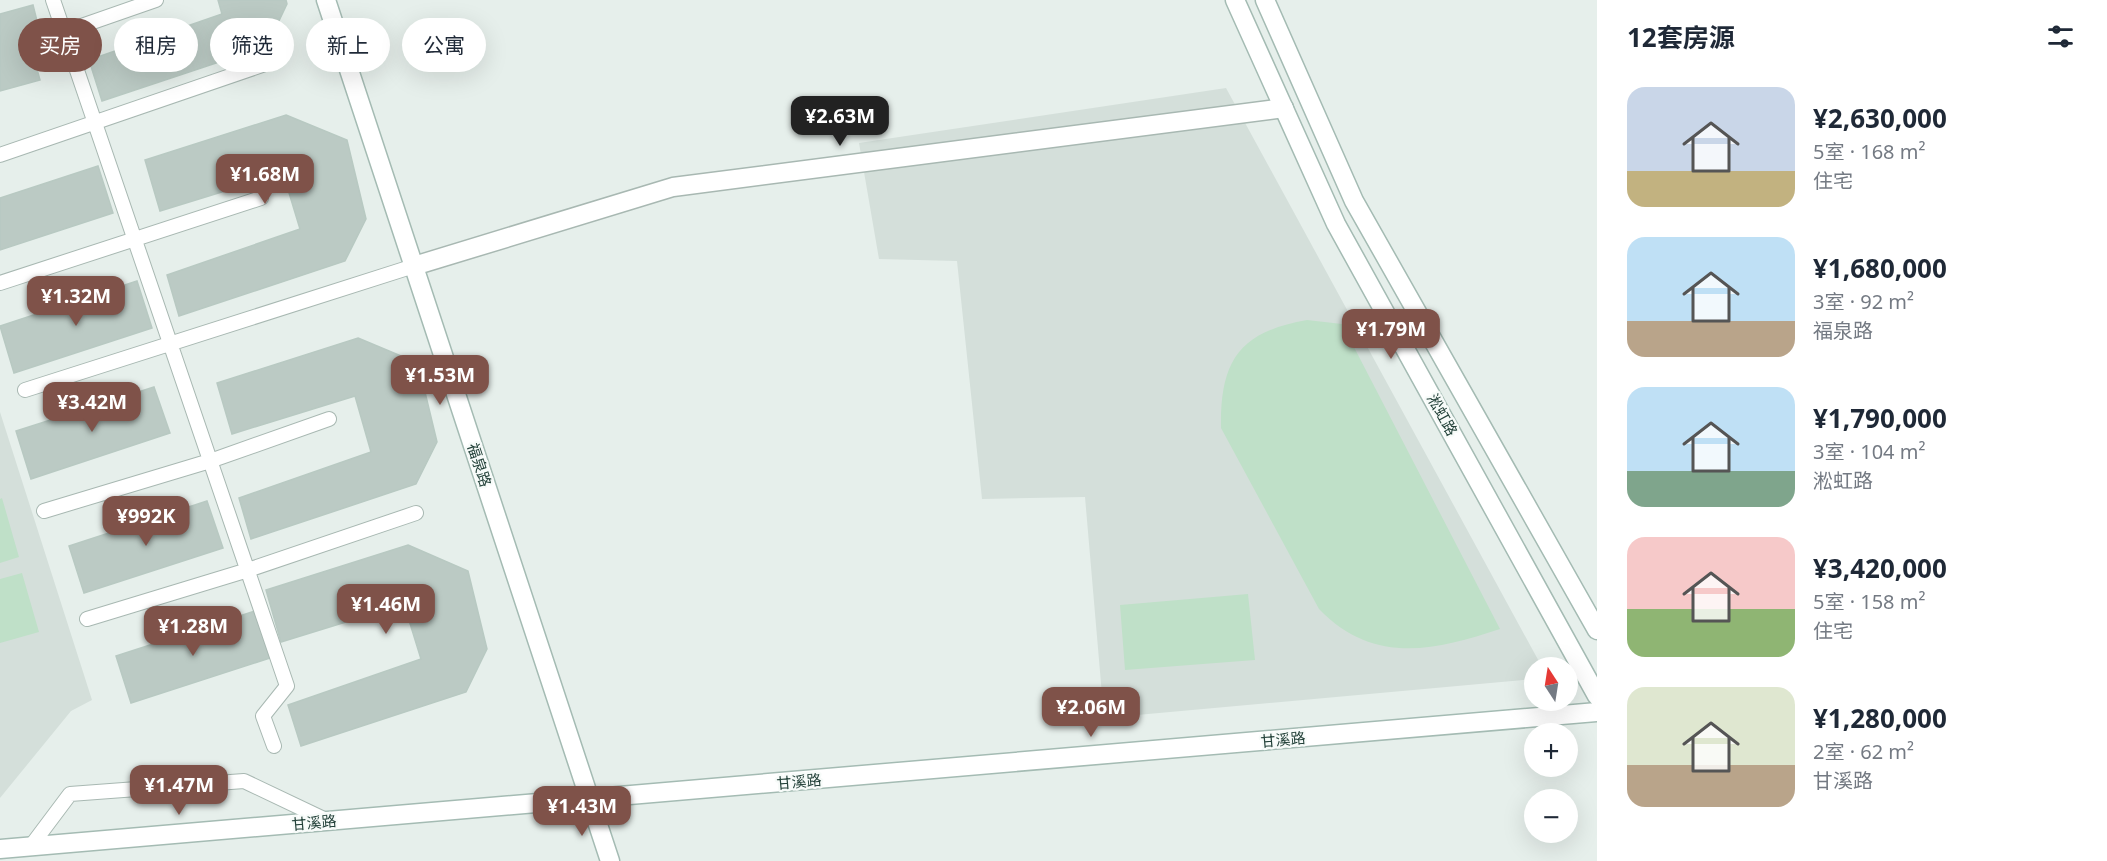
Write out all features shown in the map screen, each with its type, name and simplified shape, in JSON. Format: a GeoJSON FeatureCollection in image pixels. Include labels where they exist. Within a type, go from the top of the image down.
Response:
{"type":"FeatureCollection","features":[{"type":"Feature","properties":{"kind":"street","name":"福泉路"},"geometry":{"type":"LineString","coordinates":[[326,0],[610,861]]}},
{"type":"Feature","properties":{"kind":"street","name":"淞虹路"},"geometry":{"type":"LineString","coordinates":[[1235,0],[1336,224],[1597,696]]}},
{"type":"Feature","properties":{"kind":"street","name":"淞虹路"},"geometry":{"type":"LineString","coordinates":[[1265,0],[1354,201],[1597,630]]}},
{"type":"Feature","properties":{"kind":"street"},"geometry":{"type":"LineString","coordinates":[[414,266],[673,187],[1284,108]]}},
{"type":"Feature","properties":{"kind":"street","name":"甘溪路"},"geometry":{"type":"LineString","coordinates":[[0,849],[1597,712]]}},
{"type":"Feature","properties":{"kind":"lane"},"geometry":{"type":"LineString","coordinates":[[53,0],[59,18]]}},
{"type":"Feature","properties":{"kind":"lane"},"geometry":{"type":"LineString","coordinates":[[102,19],[156,0]]}},
{"type":"Feature","properties":{"kind":"lane"},"geometry":{"type":"LineString","coordinates":[[78,72],[287,686],[263,716],[274,746]]}},
{"type":"Feature","properties":{"kind":"lane"},"geometry":{"type":"LineString","coordinates":[[0,155],[242,72]]}},
{"type":"Feature","properties":{"kind":"lane"},"geometry":{"type":"LineString","coordinates":[[0,283],[261,198]]}},
{"type":"Feature","properties":{"kind":"lane"},"geometry":{"type":"LineString","coordinates":[[25,390],[414,266]]}},
{"type":"Feature","properties":{"kind":"lane"},"geometry":{"type":"LineString","coordinates":[[44,511],[210,461],[329,420]]}},
{"type":"Feature","properties":{"kind":"lane"},"geometry":{"type":"LineString","coordinates":[[87,619],[248,570],[416,513]]}},
{"type":"Feature","properties":{"kind":"lane"},"geometry":{"type":"LineString","coordinates":[[31,846],[70,794],[82,793],[244,781],[330,822]]}},
{"type":"Feature","properties":{"kind":"shaded area"},"geometry":{"type":"Polygon","coordinates":[[[1226,88],[1537,657],[1524,657],[1524,680],[1104,718],[1085,497],[982,499],[957,261],[879,259],[859,143],[1226,88]]]}},
{"type":"Feature","properties":{"kind":"shaded area"},"geometry":{"type":"Polygon","coordinates":[[[0,412],[92,700],[71,711],[0,798],[0,412]]]}},
{"type":"Feature","properties":{"kind":"green space"},"geometry":{"type":"Polygon","coordinates":[[[1307,320],[1342,324],[1500,629],[1428,647],[1383,646],[1361,639],[1340,627],[1319,609],[1221,428],[1224,385],[1238,353],[1265,333],[1284,325],[1307,320]]]}},
{"type":"Feature","properties":{"kind":"green space"},"geometry":{"type":"Polygon","coordinates":[[[2,498],[19,557],[0,563],[0,499],[2,498]]]}},
{"type":"Feature","properties":{"kind":"green space"},"geometry":{"type":"Polygon","coordinates":[[[22,573],[39,632],[0,643],[0,579],[22,573]]]}},
{"type":"Feature","properties":{"kind":"green space"},"geometry":{"type":"Polygon","coordinates":[[[1248,594],[1255,660],[1125,670],[1120,605],[1248,594]]]}},
{"type":"Feature","properties":{"kind":"building"},"geometry":{"type":"Polygon","coordinates":[[[218,0],[286,0],[287,4],[280,18],[210,18],[222,14],[218,0]]]}},
{"type":"Feature","properties":{"kind":"building"},"geometry":{"type":"Polygon","coordinates":[[[33,5],[36,18],[18,18],[18,72],[38,72],[40,80],[0,91],[0,14],[33,5]]]}},
{"type":"Feature","properties":{"kind":"building"},"geometry":{"type":"Polygon","coordinates":[[[210,18],[210,65],[198,69],[198,22],[210,18]]]}},
{"type":"Feature","properties":{"kind":"building"},"geometry":{"type":"Polygon","coordinates":[[[114,51],[114,72],[189,72],[102,101],[93,72],[102,72],[102,56],[114,51]]]}},
{"type":"Feature","properties":{"kind":"building"},"geometry":{"type":"Polygon","coordinates":[[[286,115],[347,140],[366,219],[345,261],[179,316],[167,275],[300,229],[283,173],[160,211],[145,160],[286,115]]]}},
{"type":"Feature","properties":{"kind":"building"},"geometry":{"type":"Polygon","coordinates":[[[98,166],[113,213],[0,250],[0,198],[98,166]]]}},
{"type":"Feature","properties":{"kind":"building"},"geometry":{"type":"Polygon","coordinates":[[[137,281],[152,328],[14,373],[0,326],[137,281]]]}},
{"type":"Feature","properties":{"kind":"building"},"geometry":{"type":"Polygon","coordinates":[[[358,338],[418,363],[437,442],[416,484],[251,539],[239,498],[371,452],[355,396],[232,434],[217,383],[358,338]]]}},
{"type":"Feature","properties":{"kind":"building"},"geometry":{"type":"Polygon","coordinates":[[[154,387],[170,433],[31,479],[16,431],[154,387]]]}},
{"type":"Feature","properties":{"kind":"building"},"geometry":{"type":"Polygon","coordinates":[[[207,501],[223,548],[84,593],[69,546],[207,501]]]}},
{"type":"Feature","properties":{"kind":"building"},"geometry":{"type":"Polygon","coordinates":[[[408,545],[468,571],[487,649],[466,692],[301,746],[288,705],[421,659],[404,604],[281,642],[266,590],[408,545]]]}},
{"type":"Feature","properties":{"kind":"building"},"geometry":{"type":"Polygon","coordinates":[[[255,611],[270,658],[131,703],[116,656],[255,611]]]}}]}
